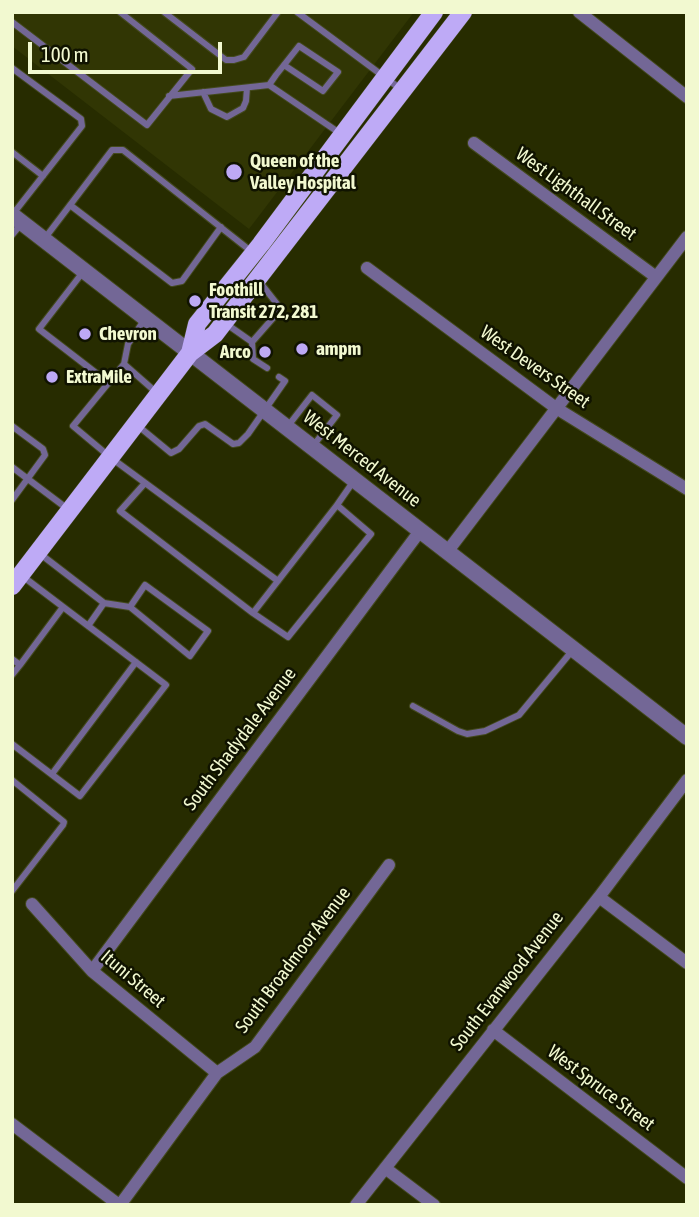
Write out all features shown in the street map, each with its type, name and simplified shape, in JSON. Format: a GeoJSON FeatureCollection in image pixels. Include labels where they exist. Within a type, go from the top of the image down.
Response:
{"type":"FeatureCollection","features":[{"type":"Feature","properties":{"kind":"main road"},"geometry":{"type":"LineString","coordinates":[[190,353],[197,324],[254,253],[434,12]]}},
{"type":"Feature","properties":{"kind":"main road"},"geometry":{"type":"LineString","coordinates":[[16,580],[190,353],[225,323],[463,12]]}},
{"type":"Feature","properties":{"kind":"street"},"geometry":{"type":"LineString","coordinates":[[579,12],[687,97]]}},
{"type":"Feature","properties":{"kind":"street","name":"West Lighthall Street"},"geometry":{"type":"LineString","coordinates":[[474,143],[656,277]]}},
{"type":"Feature","properties":{"kind":"street","name":"West Merced Avenue"},"geometry":{"type":"LineString","coordinates":[[15,222],[44,239],[687,737]]}},
{"type":"Feature","properties":{"kind":"street"},"geometry":{"type":"LineString","coordinates":[[447,552],[687,237]]}},
{"type":"Feature","properties":{"kind":"street","name":"West Devers Street"},"geometry":{"type":"LineString","coordinates":[[367,268],[556,408],[687,489]]}},
{"type":"Feature","properties":{"kind":"street","name":"South Shadydale Avenue"},"geometry":{"type":"LineString","coordinates":[[92,971],[420,531]]}},
{"type":"Feature","properties":{"kind":"street","name":"South Evanwood Avenue"},"geometry":{"type":"LineString","coordinates":[[356,1205],[599,897],[687,780]]}},
{"type":"Feature","properties":{"kind":"street","name":"South Broadmoor Avenue"},"geometry":{"type":"LineString","coordinates":[[119,1205],[217,1073],[255,1047],[389,865]]}},
{"type":"Feature","properties":{"kind":"street"},"geometry":{"type":"LineString","coordinates":[[599,897],[687,963]]}},
{"type":"Feature","properties":{"kind":"street","name":"Ituni Street"},"geometry":{"type":"LineString","coordinates":[[32,904],[92,971],[217,1073]]}},
{"type":"Feature","properties":{"kind":"street","name":"West Spruce Street"},"geometry":{"type":"LineString","coordinates":[[493,1030],[687,1178]]}},
{"type":"Feature","properties":{"kind":"street"},"geometry":{"type":"LineString","coordinates":[[12,1124],[119,1205]]}},
{"type":"Feature","properties":{"kind":"street"},"geometry":{"type":"LineString","coordinates":[[386,1168],[434,1205]]}},
{"type":"Feature","properties":{"kind":"lane"},"geometry":{"type":"LineString","coordinates":[[12,22],[147,125],[192,69],[120,12]]}},
{"type":"Feature","properties":{"kind":"lane"},"geometry":{"type":"LineString","coordinates":[[164,12],[226,60],[244,57],[278,12]]}},
{"type":"Feature","properties":{"kind":"lane"},"geometry":{"type":"LineString","coordinates":[[297,12],[404,91]]}},
{"type":"Feature","properties":{"kind":"lane"},"geometry":{"type":"LineString","coordinates":[[269,85],[284,65],[299,46],[338,72],[323,91],[284,65]]}},
{"type":"Feature","properties":{"kind":"lane"},"geometry":{"type":"LineString","coordinates":[[12,68],[80,119],[82,126],[43,176],[15,222]]}},
{"type":"Feature","properties":{"kind":"lane"},"geometry":{"type":"LineString","coordinates":[[169,96],[269,85],[342,135]]}},
{"type":"Feature","properties":{"kind":"lane"},"geometry":{"type":"LineString","coordinates":[[203,92],[211,109],[228,117],[243,107],[247,88]]}},
{"type":"Feature","properties":{"kind":"lane"},"geometry":{"type":"LineString","coordinates":[[44,239],[112,150],[123,149],[254,253]]}},
{"type":"Feature","properties":{"kind":"lane"},"geometry":{"type":"LineString","coordinates":[[12,152],[43,176]]}},
{"type":"Feature","properties":{"kind":"lane"},"geometry":{"type":"LineString","coordinates":[[70,205],[172,283],[182,281],[221,228]]}},
{"type":"Feature","properties":{"kind":"lane"},"geometry":{"type":"LineString","coordinates":[[84,271],[39,329],[109,383]]}},
{"type":"Feature","properties":{"kind":"lane"},"geometry":{"type":"LineString","coordinates":[[257,280],[281,309],[252,342],[253,359],[267,368]]}},
{"type":"Feature","properties":{"kind":"lane"},"geometry":{"type":"LineString","coordinates":[[145,318],[128,344],[124,365],[73,426],[110,457],[278,581]]}},
{"type":"Feature","properties":{"kind":"lane"},"geometry":{"type":"LineString","coordinates":[[225,323],[252,342]]}},
{"type":"Feature","properties":{"kind":"lane"},"geometry":{"type":"LineString","coordinates":[[124,365],[158,394]]}},
{"type":"Feature","properties":{"kind":"lane"},"geometry":{"type":"LineString","coordinates":[[135,424],[169,452],[174,453],[199,426],[205,424],[233,444],[239,443],[285,381],[279,377]]}},
{"type":"Feature","properties":{"kind":"lane"},"geometry":{"type":"LineString","coordinates":[[286,428],[312,395],[337,415],[312,447]]}},
{"type":"Feature","properties":{"kind":"lane"},"geometry":{"type":"LineString","coordinates":[[12,426],[43,449],[45,455],[12,500]]}},
{"type":"Feature","properties":{"kind":"lane"},"geometry":{"type":"LineString","coordinates":[[12,467],[70,511]]}},
{"type":"Feature","properties":{"kind":"lane"},"geometry":{"type":"LineString","coordinates":[[253,613],[354,480]]}},
{"type":"Feature","properties":{"kind":"lane"},"geometry":{"type":"LineString","coordinates":[[145,483],[120,511],[288,637],[371,534],[337,505]]}},
{"type":"Feature","properties":{"kind":"lane"},"geometry":{"type":"LineString","coordinates":[[38,552],[104,603],[130,607],[190,656],[208,631],[145,585],[130,607]]}},
{"type":"Feature","properties":{"kind":"lane"},"geometry":{"type":"LineString","coordinates":[[12,744],[80,796],[166,685],[63,607],[16,580]]}},
{"type":"Feature","properties":{"kind":"lane"},"geometry":{"type":"LineString","coordinates":[[88,626],[104,603]]}},
{"type":"Feature","properties":{"kind":"lane"},"geometry":{"type":"LineString","coordinates":[[12,675],[63,607]]}},
{"type":"Feature","properties":{"kind":"lane"},"geometry":{"type":"LineString","coordinates":[[413,706],[458,731],[467,734],[485,731],[519,715],[573,649]]}},
{"type":"Feature","properties":{"kind":"lane"},"geometry":{"type":"LineString","coordinates":[[12,659],[20,665]]}},
{"type":"Feature","properties":{"kind":"lane"},"geometry":{"type":"LineString","coordinates":[[52,774],[136,662]]}},
{"type":"Feature","properties":{"kind":"lane"},"geometry":{"type":"LineString","coordinates":[[12,780],[64,822],[12,891]]}},
{"type":"Feature","properties":{"kind":"shaded area","name":"Queen of the Valley Hospital"},"geometry":{"type":"Polygon","coordinates":[[[12,12],[414,12],[249,229],[12,46],[12,12]]]}},
{"type":"Feature","properties":{"kind":"place","name":"Queen of the Valley Hospital"},"geometry":{"type":"Point","coordinates":[234,172]}},
{"type":"Feature","properties":{"kind":"place","name":"Foothill Transit 272, 281"},"geometry":{"type":"Point","coordinates":[195,301]}},
{"type":"Feature","properties":{"kind":"place","name":"Chevron"},"geometry":{"type":"Point","coordinates":[85,334]}},
{"type":"Feature","properties":{"kind":"place","name":"ampm"},"geometry":{"type":"Point","coordinates":[302,349]}},
{"type":"Feature","properties":{"kind":"place","name":"Arco"},"geometry":{"type":"Point","coordinates":[265,352]}},
{"type":"Feature","properties":{"kind":"place","name":"ExtraMile"},"geometry":{"type":"Point","coordinates":[52,377]}}]}
